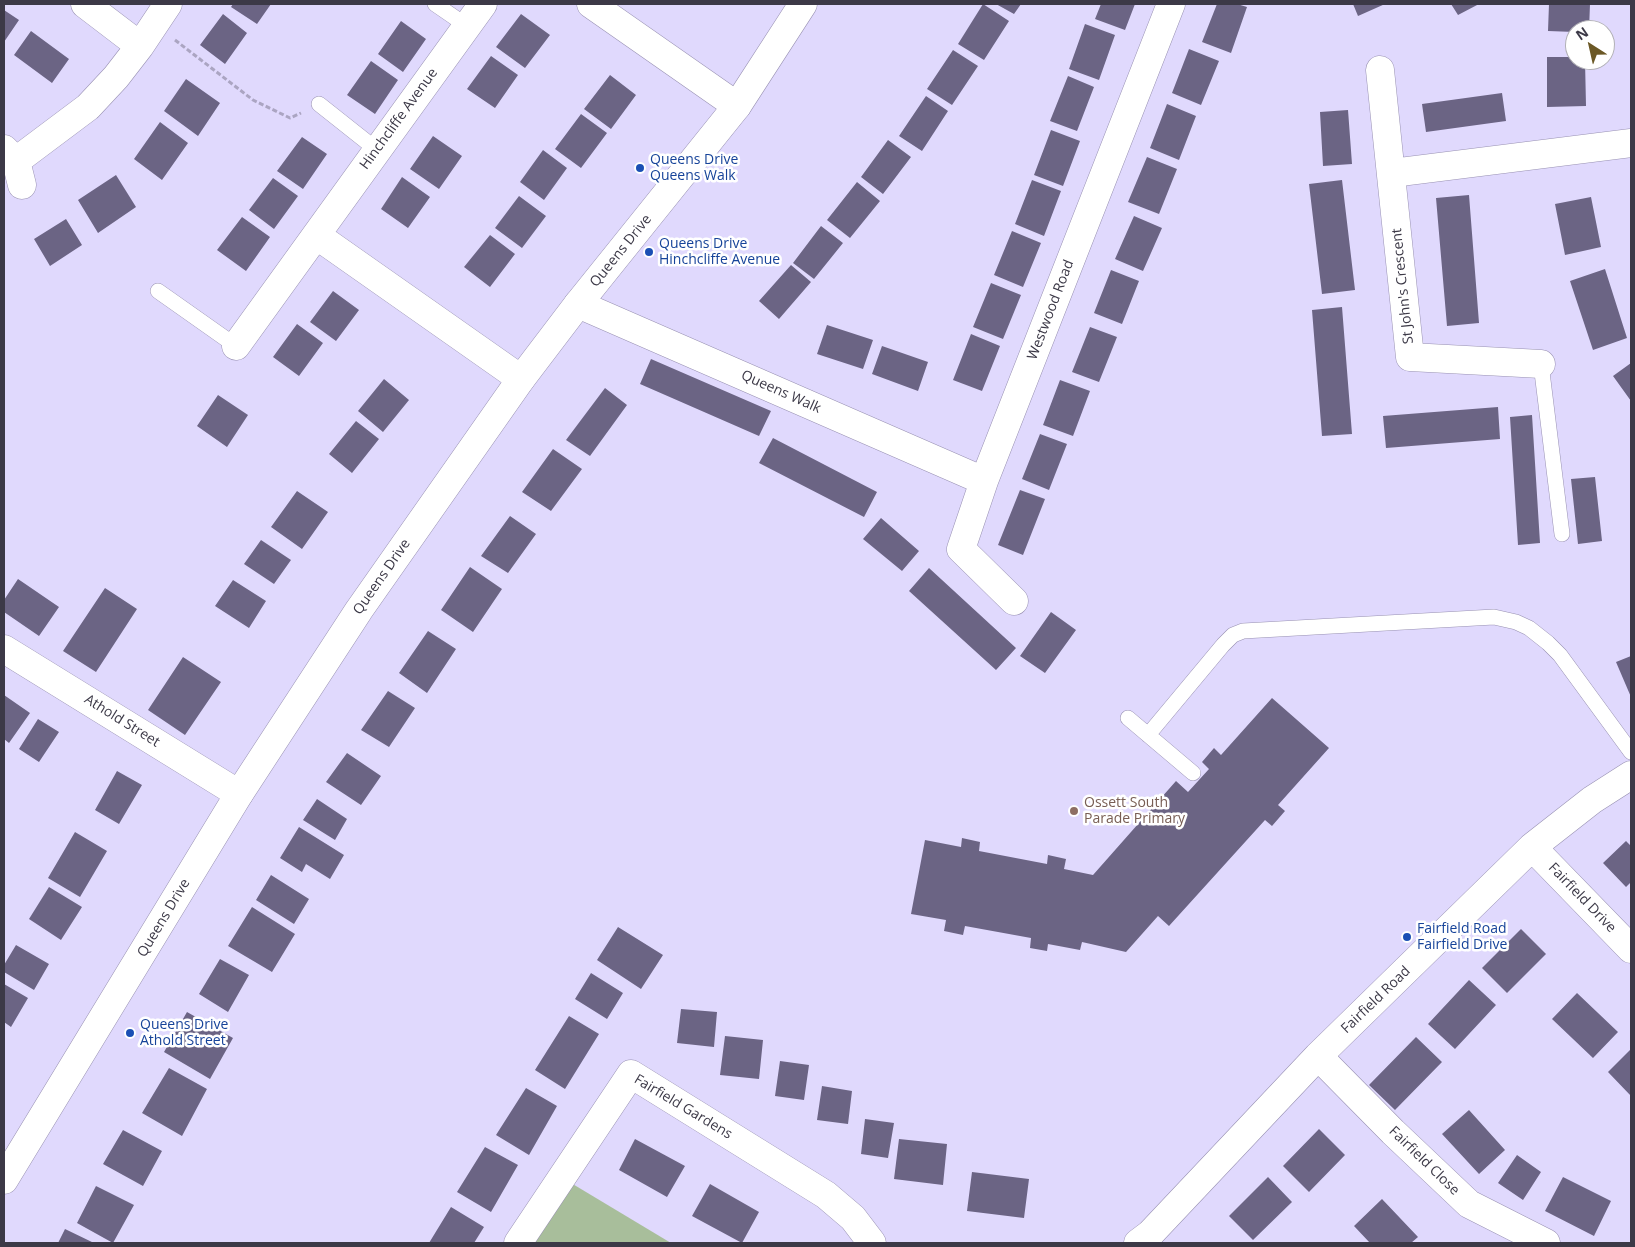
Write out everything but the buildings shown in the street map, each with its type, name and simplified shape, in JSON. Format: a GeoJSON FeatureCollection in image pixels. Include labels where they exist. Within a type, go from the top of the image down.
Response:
{"type":"FeatureCollection","features":[{"type":"Feature","properties":{"kind":"street"},"geometry":{"type":"LineString","coordinates":[[85,4],[140,46]]}},
{"type":"Feature","properties":{"kind":"street"},"geometry":{"type":"LineString","coordinates":[[14,165],[88,107],[116,77],[140,46],[168,4]]}},
{"type":"Feature","properties":{"kind":"street","name":"Hinchcliffe Avenue"},"geometry":{"type":"LineString","coordinates":[[236,346],[483,4]]}},
{"type":"Feature","properties":{"kind":"street"},"geometry":{"type":"LineString","coordinates":[[591,4],[737,106]]}},
{"type":"Feature","properties":{"kind":"street","name":"Queens Drive"},"geometry":{"type":"LineString","coordinates":[[4,1180],[239,794],[359,610],[521,379],[578,304],[737,106],[803,4]]}},
{"type":"Feature","properties":{"kind":"street","name":"Westwood Road"},"geometry":{"type":"LineString","coordinates":[[1014,601],[961,549],[984,481],[1171,4]]}},
{"type":"Feature","properties":{"kind":"street","name":"St John's Crescent"},"geometry":{"type":"LineString","coordinates":[[1380,70],[1410,357],[1541,364]]}},
{"type":"Feature","properties":{"kind":"street"},"geometry":{"type":"LineString","coordinates":[[1392,173],[1631,143]]}},
{"type":"Feature","properties":{"kind":"street"},"geometry":{"type":"LineString","coordinates":[[316,235],[521,379]]}},
{"type":"Feature","properties":{"kind":"street","name":"Queens Walk"},"geometry":{"type":"LineString","coordinates":[[578,304],[984,481]]}},
{"type":"Feature","properties":{"kind":"street","name":"Athold Street"},"geometry":{"type":"LineString","coordinates":[[4,649],[239,794]]}},
{"type":"Feature","properties":{"kind":"street","name":"Fairfield Road"},"geometry":{"type":"LineString","coordinates":[[1138,1243],[1150,1234],[1318,1056],[1532,847],[1592,800],[1631,775]]}},
{"type":"Feature","properties":{"kind":"street","name":"Fairfield Drive"},"geometry":{"type":"LineString","coordinates":[[1532,847],[1631,949]]}},
{"type":"Feature","properties":{"kind":"street","name":"Fairfield Close"},"geometry":{"type":"LineString","coordinates":[[1318,1056],[1393,1132],[1469,1204],[1546,1243]]}},
{"type":"Feature","properties":{"kind":"street","name":"Fairfield Gardens"},"geometry":{"type":"LineString","coordinates":[[518,1243],[631,1074],[826,1195],[853,1218],[872,1243]]}},
{"type":"Feature","properties":{"kind":"lane"},"geometry":{"type":"LineString","coordinates":[[434,4],[467,26]]}},
{"type":"Feature","properties":{"kind":"lane"},"geometry":{"type":"LineString","coordinates":[[319,104],[377,150]]}},
{"type":"Feature","properties":{"kind":"lane"},"geometry":{"type":"LineString","coordinates":[[158,291],[236,346]]}},
{"type":"Feature","properties":{"kind":"lane"},"geometry":{"type":"LineString","coordinates":[[1541,364],[1562,534]]}},
{"type":"Feature","properties":{"kind":"lane"},"geometry":{"type":"LineString","coordinates":[[1148,735],[1233,635],[1243,631],[1494,618],[1516,622],[1529,628],[1548,642],[1560,655],[1631,752]]}},
{"type":"Feature","properties":{"kind":"lane"},"geometry":{"type":"LineString","coordinates":[[1128,718],[1193,773]]}},
{"type":"Feature","properties":{"kind":"path"},"geometry":{"type":"LineString","coordinates":[[140,46],[172,37],[253,100],[290,118],[319,104]]}},
{"type":"Feature","properties":{"kind":"green space"},"geometry":{"type":"Polygon","coordinates":[[[561,1177],[671,1243],[518,1243],[561,1177]]]}},
{"type":"Feature","properties":{"kind":"place","name":"Queens Drive Queens Walk"},"geometry":{"type":"Point","coordinates":[640,168]}},
{"type":"Feature","properties":{"kind":"place","name":"Queens Drive Hinchcliffe Avenue"},"geometry":{"type":"Point","coordinates":[649,252]}},
{"type":"Feature","properties":{"kind":"place","name":"Ossett South Parade Primary"},"geometry":{"type":"Point","coordinates":[1074,811]}},
{"type":"Feature","properties":{"kind":"place","name":"Fairfield Road Fairfield Drive"},"geometry":{"type":"Point","coordinates":[1407,937]}},
{"type":"Feature","properties":{"kind":"place","name":"Queens Drive Athold Street"},"geometry":{"type":"Point","coordinates":[130,1033]}}]}
